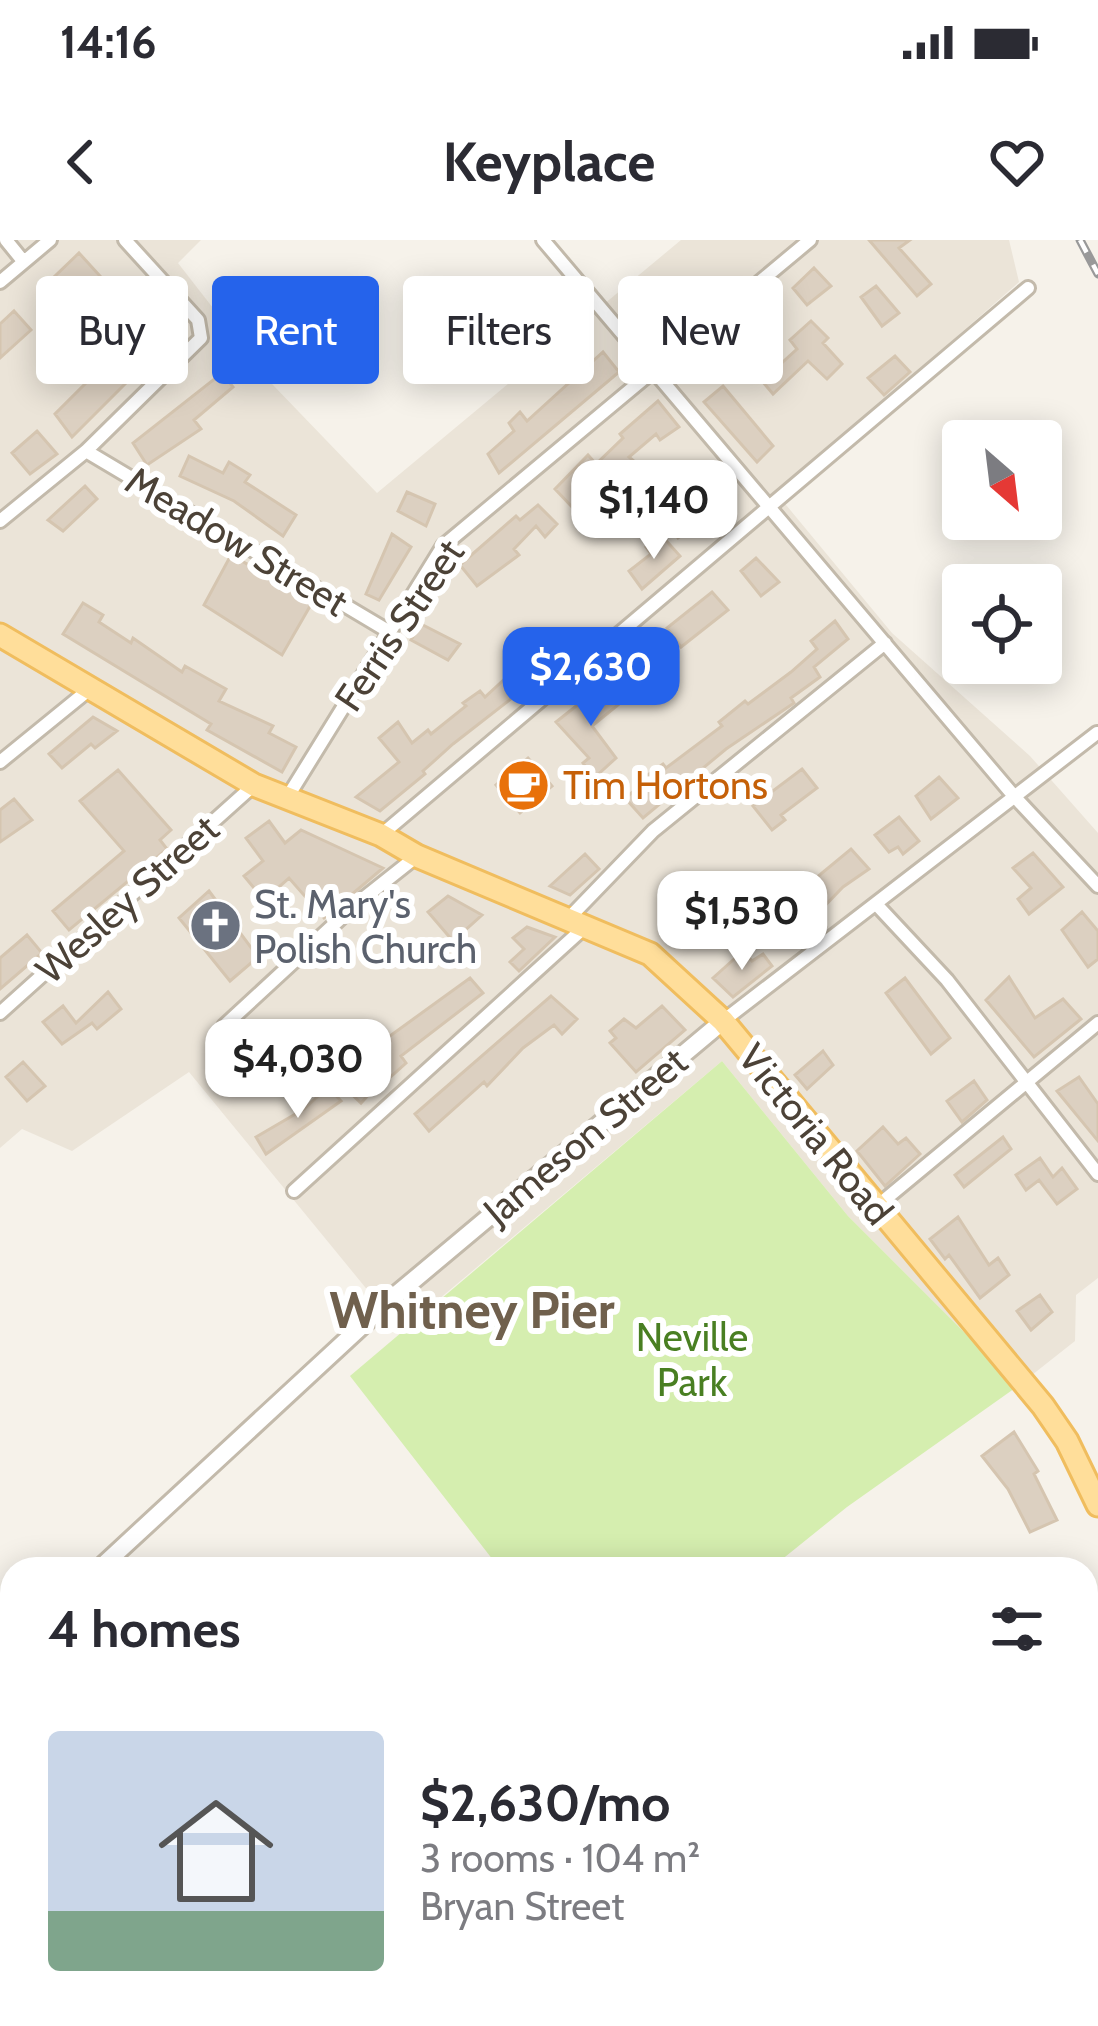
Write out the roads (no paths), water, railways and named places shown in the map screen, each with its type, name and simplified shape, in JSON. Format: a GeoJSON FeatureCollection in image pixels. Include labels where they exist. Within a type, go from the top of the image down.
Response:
{"type":"FeatureCollection","features":[{"type":"Feature","properties":{"kind":"main road","name":"Victoria Road"},"geometry":{"type":"LineString","coordinates":[[0,635],[254,785],[381,835],[417,856],[579,920],[650,954],[723,1021],[1043,1406],[1067,1441],[1098,1505]]}},
{"type":"Feature","properties":{"kind":"street"},"geometry":{"type":"LineString","coordinates":[[6,240],[23,261]]}},
{"type":"Feature","properties":{"kind":"street"},"geometry":{"type":"LineString","coordinates":[[0,283],[50,240]]}},
{"type":"Feature","properties":{"kind":"street"},"geometry":{"type":"LineString","coordinates":[[0,521],[86,452],[202,334],[198,320],[125,240]]}},
{"type":"Feature","properties":{"kind":"street"},"geometry":{"type":"LineString","coordinates":[[543,240],[618,330]]}},
{"type":"Feature","properties":{"kind":"street","name":"Ferris Street"},"geometry":{"type":"LineString","coordinates":[[766,276],[810,240]]}},
{"type":"Feature","properties":{"kind":"street"},"geometry":{"type":"LineString","coordinates":[[381,835],[534,703],[774,508],[1028,288]]}},
{"type":"Feature","properties":{"kind":"street","name":"Ferris Street"},"geometry":{"type":"LineString","coordinates":[[287,798],[443,546],[634,384]]}},
{"type":"Feature","properties":{"kind":"street"},"geometry":{"type":"LineString","coordinates":[[663,384],[774,508],[1012,795],[1098,886]]}},
{"type":"Feature","properties":{"kind":"street","name":"Meadow Street"},"geometry":{"type":"LineString","coordinates":[[86,452],[388,631]]}},
{"type":"Feature","properties":{"kind":"street"},"geometry":{"type":"LineString","coordinates":[[294,1191],[579,920],[653,831],[885,643]]}},
{"type":"Feature","properties":{"kind":"street"},"geometry":{"type":"LineString","coordinates":[[0,762],[91,688]]}},
{"type":"Feature","properties":{"kind":"street","name":"Jameson Street"},"geometry":{"type":"LineString","coordinates":[[112,1557],[391,1300],[723,1021],[1096,733]]}},
{"type":"Feature","properties":{"kind":"street","name":"Wesley Street"},"geometry":{"type":"LineString","coordinates":[[0,1013],[254,785]]}},
{"type":"Feature","properties":{"kind":"street"},"geometry":{"type":"LineString","coordinates":[[224,1026],[354,906],[417,856]]}},
{"type":"Feature","properties":{"kind":"street"},"geometry":{"type":"LineString","coordinates":[[876,904],[947,980],[1098,1174]]}},
{"type":"Feature","properties":{"kind":"street"},"geometry":{"type":"LineString","coordinates":[[875,1208],[1098,1023]]}},
{"type":"Feature","properties":{"kind":"railway"},"geometry":{"type":"LineString","coordinates":[[1080,240],[1098,274]]}},
{"type":"Feature","properties":{"kind":"place","name":"Tim Hortons"},"geometry":{"type":"Point","coordinates":[524,785]}},
{"type":"Feature","properties":{"kind":"place","name":"St. Mary's Polish Church"},"geometry":{"type":"Point","coordinates":[215,926]}},
{"type":"Feature","properties":{"kind":"district","name":"Whitney Pier"},"geometry":{"type":"Point","coordinates":[472,1310]}},
{"type":"Feature","properties":{"kind":"park label","name":"Neville Park"},"geometry":{"type":"Point","coordinates":[692,1360]}}]}
